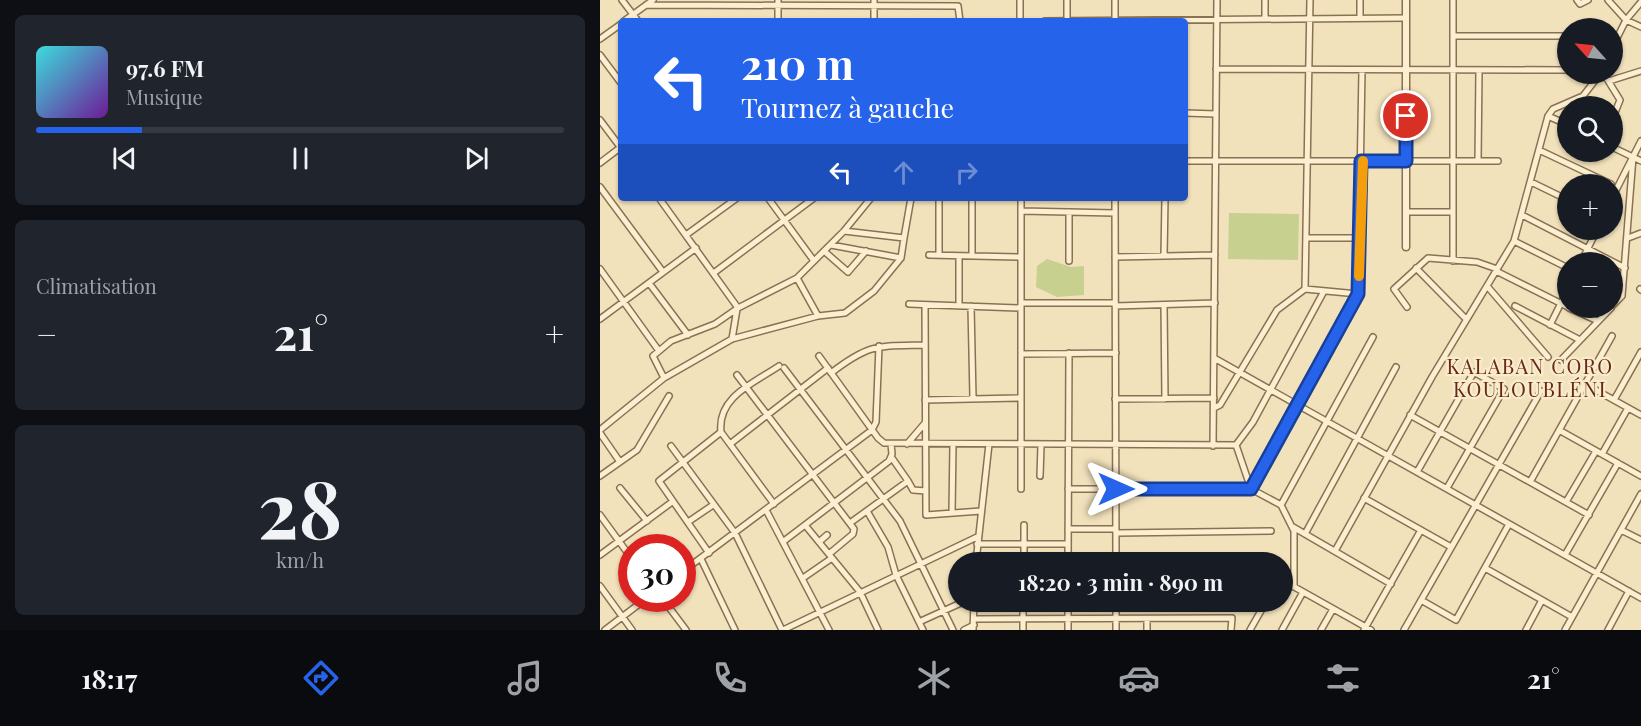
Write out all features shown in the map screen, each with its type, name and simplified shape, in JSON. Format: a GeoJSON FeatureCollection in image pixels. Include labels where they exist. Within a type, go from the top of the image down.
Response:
{"type":"FeatureCollection","features":[{"type":"Feature","properties":{"kind":"street"},"geometry":{"type":"LineString","coordinates":[[622,0],[636,18]]}},
{"type":"Feature","properties":{"kind":"street"},"geometry":{"type":"LineString","coordinates":[[629,18],[653,0]]}},
{"type":"Feature","properties":{"kind":"street"},"geometry":{"type":"LineString","coordinates":[[1020,0],[1020,18]]}},
{"type":"Feature","properties":{"kind":"street"},"geometry":{"type":"LineString","coordinates":[[1067,0],[1067,18]]}},
{"type":"Feature","properties":{"kind":"street"},"geometry":{"type":"LineString","coordinates":[[1115,0],[1115,18]]}},
{"type":"Feature","properties":{"kind":"street"},"geometry":{"type":"LineString","coordinates":[[1214,446],[1217,0]]}},
{"type":"Feature","properties":{"kind":"street"},"geometry":{"type":"LineString","coordinates":[[1265,0],[1265,19]]}},
{"type":"Feature","properties":{"kind":"street"},"geometry":{"type":"LineString","coordinates":[[1305,289],[1310,0]]}},
{"type":"Feature","properties":{"kind":"street"},"geometry":{"type":"LineString","coordinates":[[1360,0],[1360,18]]}},
{"type":"Feature","properties":{"kind":"street"},"geometry":{"type":"LineString","coordinates":[[1406,0],[1406,247]]}},
{"type":"Feature","properties":{"kind":"street"},"geometry":{"type":"LineString","coordinates":[[1453,0],[1453,261]]}},
{"type":"Feature","properties":{"kind":"street"},"geometry":{"type":"LineString","coordinates":[[1577,0],[1580,4],[1588,0]]}},
{"type":"Feature","properties":{"kind":"street"},"geometry":{"type":"LineString","coordinates":[[1608,0],[1626,20],[1641,27]]}},
{"type":"Feature","properties":{"kind":"street"},"geometry":{"type":"LineString","coordinates":[[646,5],[681,2],[924,2],[958,6],[960,18]]}},
{"type":"Feature","properties":{"kind":"street"},"geometry":{"type":"LineString","coordinates":[[778,2],[778,18]]}},
{"type":"Feature","properties":{"kind":"street"},"geometry":{"type":"LineString","coordinates":[[874,2],[874,18]]}},
{"type":"Feature","properties":{"kind":"street"},"geometry":{"type":"LineString","coordinates":[[1623,26],[1641,2]]}},
{"type":"Feature","properties":{"kind":"street"},"geometry":{"type":"LineString","coordinates":[[1188,20],[1406,18]]}},
{"type":"Feature","properties":{"kind":"street"},"geometry":{"type":"LineString","coordinates":[[600,39],[618,26]]}},
{"type":"Feature","properties":{"kind":"street"},"geometry":{"type":"LineString","coordinates":[[1453,36],[1557,36]]}},
{"type":"Feature","properties":{"kind":"street"},"geometry":{"type":"LineString","coordinates":[[600,56],[618,79]]}},
{"type":"Feature","properties":{"kind":"street"},"geometry":{"type":"LineString","coordinates":[[1216,69],[1557,70]]}},
{"type":"Feature","properties":{"kind":"street"},"geometry":{"type":"LineString","coordinates":[[1251,489],[1358,294],[1362,70]]}},
{"type":"Feature","properties":{"kind":"street"},"geometry":{"type":"LineString","coordinates":[[1478,161],[1479,70]]}},
{"type":"Feature","properties":{"kind":"street"},"geometry":{"type":"LineString","coordinates":[[1623,77],[1641,71]]}},
{"type":"Feature","properties":{"kind":"street"},"geometry":{"type":"LineString","coordinates":[[1335,551],[1410,415],[1515,241],[1548,116],[1553,110],[1582,96],[1593,84]]}},
{"type":"Feature","properties":{"kind":"street"},"geometry":{"type":"LineString","coordinates":[[1188,113],[1216,114]]}},
{"type":"Feature","properties":{"kind":"street"},"geometry":{"type":"LineString","coordinates":[[1548,116],[1557,120]]}},
{"type":"Feature","properties":{"kind":"street"},"geometry":{"type":"LineString","coordinates":[[600,120],[618,143]]}},
{"type":"Feature","properties":{"kind":"street"},"geometry":{"type":"LineString","coordinates":[[1622,174],[1641,141]]}},
{"type":"Feature","properties":{"kind":"street"},"geometry":{"type":"LineString","coordinates":[[600,163],[618,149]]}},
{"type":"Feature","properties":{"kind":"street"},"geometry":{"type":"LineString","coordinates":[[1539,150],[1589,174]]}},
{"type":"Feature","properties":{"kind":"street"},"geometry":{"type":"LineString","coordinates":[[1623,152],[1641,161]]}},
{"type":"Feature","properties":{"kind":"street"},"geometry":{"type":"LineString","coordinates":[[1623,287],[1633,157]]}},
{"type":"Feature","properties":{"kind":"street"},"geometry":{"type":"LineString","coordinates":[[1188,161],[1498,161]]}},
{"type":"Feature","properties":{"kind":"street"},"geometry":{"type":"LineString","coordinates":[[1531,182],[1557,195]]}},
{"type":"Feature","properties":{"kind":"street"},"geometry":{"type":"LineString","coordinates":[[600,187],[663,272]]}},
{"type":"Feature","properties":{"kind":"street"},"geometry":{"type":"LineString","coordinates":[[661,201],[714,272],[737,308],[732,339]]}},
{"type":"Feature","properties":{"kind":"street"},"geometry":{"type":"LineString","coordinates":[[686,235],[733,201]]}},
{"type":"Feature","properties":{"kind":"street"},"geometry":{"type":"LineString","coordinates":[[770,201],[814,261]]}},
{"type":"Feature","properties":{"kind":"street"},"geometry":{"type":"LineString","coordinates":[[714,272],[810,201]]}},
{"type":"Feature","properties":{"kind":"street"},"geometry":{"type":"LineString","coordinates":[[664,378],[653,357],[659,351],[671,341],[715,324],[737,308],[797,278],[831,245],[869,201]]}},
{"type":"Feature","properties":{"kind":"street"},"geometry":{"type":"LineString","coordinates":[[620,462],[600,431],[664,378],[732,339],[818,316],[845,313],[874,291],[901,258],[910,201]]}},
{"type":"Feature","properties":{"kind":"street"},"geometry":{"type":"LineString","coordinates":[[939,201],[939,255]]}},
{"type":"Feature","properties":{"kind":"street"},"geometry":{"type":"LineString","coordinates":[[972,201],[972,256]]}},
{"type":"Feature","properties":{"kind":"street"},"geometry":{"type":"LineString","coordinates":[[1021,201],[1021,489]]}},
{"type":"Feature","properties":{"kind":"street"},"geometry":{"type":"LineString","coordinates":[[1115,201],[1116,552]]}},
{"type":"Feature","properties":{"kind":"street"},"geometry":{"type":"LineString","coordinates":[[1164,256],[1165,201]]}},
{"type":"Feature","properties":{"kind":"street"},"geometry":{"type":"LineString","coordinates":[[1021,211],[1115,213]]}},
{"type":"Feature","properties":{"kind":"street"},"geometry":{"type":"LineString","coordinates":[[1069,212],[1069,261]]}},
{"type":"Feature","properties":{"kind":"street"},"geometry":{"type":"LineString","coordinates":[[1406,212],[1453,212]]}},
{"type":"Feature","properties":{"kind":"street"},"geometry":{"type":"LineString","coordinates":[[1521,215],[1625,268]]}},
{"type":"Feature","properties":{"kind":"street"},"geometry":{"type":"LineString","coordinates":[[844,231],[904,238]]}},
{"type":"Feature","properties":{"kind":"street"},"geometry":{"type":"LineString","coordinates":[[1628,238],[1641,233]]}},
{"type":"Feature","properties":{"kind":"street"},"geometry":{"type":"LineString","coordinates":[[1306,238],[1359,238]]}},
{"type":"Feature","properties":{"kind":"street"},"geometry":{"type":"LineString","coordinates":[[1586,252],[1592,240]]}},
{"type":"Feature","properties":{"kind":"street"},"geometry":{"type":"LineString","coordinates":[[1515,241],[1557,262]]}},
{"type":"Feature","properties":{"kind":"street"},"geometry":{"type":"LineString","coordinates":[[831,245],[901,258]]}},
{"type":"Feature","properties":{"kind":"street"},"geometry":{"type":"LineString","coordinates":[[600,319],[696,248]]}},
{"type":"Feature","properties":{"kind":"street"},"geometry":{"type":"LineString","coordinates":[[824,251],[848,272],[866,251]]}},
{"type":"Feature","properties":{"kind":"street"},"geometry":{"type":"LineString","coordinates":[[929,255],[1021,257]]}},
{"type":"Feature","properties":{"kind":"street"},"geometry":{"type":"LineString","coordinates":[[1115,257],[1215,255]]}},
{"type":"Feature","properties":{"kind":"street"},"geometry":{"type":"LineString","coordinates":[[959,256],[959,306]]}},
{"type":"Feature","properties":{"kind":"street"},"geometry":{"type":"LineString","coordinates":[[1407,308],[1394,289],[1428,258],[1477,262],[1557,301]]}},
{"type":"Feature","properties":{"kind":"street"},"geometry":{"type":"LineString","coordinates":[[1416,268],[1466,320]]}},
{"type":"Feature","properties":{"kind":"street"},"geometry":{"type":"LineString","coordinates":[[600,269],[659,351]]}},
{"type":"Feature","properties":{"kind":"street"},"geometry":{"type":"LineString","coordinates":[[797,278],[818,316]]}},
{"type":"Feature","properties":{"kind":"street"},"geometry":{"type":"LineString","coordinates":[[649,282],[688,335]]}},
{"type":"Feature","properties":{"kind":"street"},"geometry":{"type":"LineString","coordinates":[[1487,286],[1548,357]]}},
{"type":"Feature","properties":{"kind":"street"},"geometry":{"type":"LineString","coordinates":[[1214,408],[1220,405],[1277,310],[1305,289],[1323,293],[1358,294]]}},
{"type":"Feature","properties":{"kind":"street"},"geometry":{"type":"LineString","coordinates":[[1236,445],[1253,422],[1323,293]]}},
{"type":"Feature","properties":{"kind":"street"},"geometry":{"type":"LineString","coordinates":[[909,304],[971,306],[1215,303]]}},
{"type":"Feature","properties":{"kind":"street"},"geometry":{"type":"LineString","coordinates":[[925,305],[926,515],[981,511]]}},
{"type":"Feature","properties":{"kind":"street"},"geometry":{"type":"LineString","coordinates":[[1164,305],[1164,399]]}},
{"type":"Feature","properties":{"kind":"street"},"geometry":{"type":"LineString","coordinates":[[971,306],[973,398]]}},
{"type":"Feature","properties":{"kind":"street"},"geometry":{"type":"LineString","coordinates":[[1515,306],[1580,340]]}},
{"type":"Feature","properties":{"kind":"street"},"geometry":{"type":"LineString","coordinates":[[1550,325],[1557,311]]}},
{"type":"Feature","properties":{"kind":"street"},"geometry":{"type":"LineString","coordinates":[[1592,318],[1598,321]]}},
{"type":"Feature","properties":{"kind":"street"},"geometry":{"type":"LineString","coordinates":[[1561,360],[1601,318]]}},
{"type":"Feature","properties":{"kind":"street"},"geometry":{"type":"LineString","coordinates":[[1530,482],[1612,336]]}},
{"type":"Feature","properties":{"kind":"street"},"geometry":{"type":"LineString","coordinates":[[1281,505],[1373,337]]}},
{"type":"Feature","properties":{"kind":"street"},"geometry":{"type":"LineString","coordinates":[[730,444],[801,389],[857,353],[879,346],[925,345]]}},
{"type":"Feature","properties":{"kind":"street"},"geometry":{"type":"LineString","coordinates":[[696,562],[873,430],[876,422],[879,346]]}},
{"type":"Feature","properties":{"kind":"street"},"geometry":{"type":"LineString","coordinates":[[1614,400],[1641,352]]}},
{"type":"Feature","properties":{"kind":"street"},"geometry":{"type":"LineString","coordinates":[[1068,552],[1069,353]]}},
{"type":"Feature","properties":{"kind":"street"},"geometry":{"type":"LineString","coordinates":[[1021,354],[1116,353]]}},
{"type":"Feature","properties":{"kind":"street"},"geometry":{"type":"LineString","coordinates":[[819,356],[881,441],[891,444],[1236,445]]}},
{"type":"Feature","properties":{"kind":"street"},"geometry":{"type":"LineString","coordinates":[[1214,357],[1641,598]]}},
{"type":"Feature","properties":{"kind":"street"},"geometry":{"type":"LineString","coordinates":[[774,504],[721,432],[722,411],[726,403],[782,367],[900,521],[953,630]]}},
{"type":"Feature","properties":{"kind":"street"},"geometry":{"type":"LineString","coordinates":[[1305,534],[1396,367]]}},
{"type":"Feature","properties":{"kind":"street"},"geometry":{"type":"LineString","coordinates":[[1417,472],[1474,372],[1504,389],[1446,488]]}},
{"type":"Feature","properties":{"kind":"street"},"geometry":{"type":"LineString","coordinates":[[737,375],[854,529],[853,534],[831,556],[803,579]]}},
{"type":"Feature","properties":{"kind":"street"},"geometry":{"type":"LineString","coordinates":[[1585,384],[1641,415]]}},
{"type":"Feature","properties":{"kind":"street"},"geometry":{"type":"LineString","coordinates":[[1404,630],[1541,392]]}},
{"type":"Feature","properties":{"kind":"street"},"geometry":{"type":"LineString","coordinates":[[600,476],[637,450],[669,396]]}},
{"type":"Feature","properties":{"kind":"street"},"geometry":{"type":"LineString","coordinates":[[925,400],[1021,398]]}},
{"type":"Feature","properties":{"kind":"street"},"geometry":{"type":"LineString","coordinates":[[1116,399],[1214,398]]}},
{"type":"Feature","properties":{"kind":"street"},"geometry":{"type":"LineString","coordinates":[[1602,454],[1628,408]]}},
{"type":"Feature","properties":{"kind":"street"},"geometry":{"type":"LineString","coordinates":[[1410,415],[1589,515]]}},
{"type":"Feature","properties":{"kind":"street"},"geometry":{"type":"LineString","coordinates":[[908,444],[926,423]]}},
{"type":"Feature","properties":{"kind":"street"},"geometry":{"type":"LineString","coordinates":[[1559,430],[1641,476]]}},
{"type":"Feature","properties":{"kind":"street"},"geometry":{"type":"LineString","coordinates":[[709,553],[659,481],[721,432]]}},
{"type":"Feature","properties":{"kind":"street"},"geometry":{"type":"LineString","coordinates":[[891,444],[892,458],[913,490],[926,491]]}},
{"type":"Feature","properties":{"kind":"street"},"geometry":{"type":"LineString","coordinates":[[952,513],[953,444]]}},
{"type":"Feature","properties":{"kind":"street"},"geometry":{"type":"LineString","coordinates":[[976,552],[989,444]]}},
{"type":"Feature","properties":{"kind":"street"},"geometry":{"type":"LineString","coordinates":[[1040,476],[1041,445]]}},
{"type":"Feature","properties":{"kind":"street"},"geometry":{"type":"LineString","coordinates":[[1236,445],[1251,489]]}},
{"type":"Feature","properties":{"kind":"street"},"geometry":{"type":"LineString","coordinates":[[671,446],[681,463],[735,533],[782,630],[896,574],[977,540],[1024,544],[1068,544]]}},
{"type":"Feature","properties":{"kind":"street"},"geometry":{"type":"LineString","coordinates":[[1566,502],[1596,451]]}},
{"type":"Feature","properties":{"kind":"street"},"geometry":{"type":"LineString","coordinates":[[784,541],[892,458]]}},
{"type":"Feature","properties":{"kind":"street"},"geometry":{"type":"LineString","coordinates":[[1565,555],[1618,463]]}},
{"type":"Feature","properties":{"kind":"street"},"geometry":{"type":"LineString","coordinates":[[850,523],[908,481]]}},
{"type":"Feature","properties":{"kind":"street"},"geometry":{"type":"LineString","coordinates":[[620,488],[647,520]]}},
{"type":"Feature","properties":{"kind":"street"},"geometry":{"type":"LineString","coordinates":[[1068,489],[1251,489],[1281,505],[1292,527],[1294,587],[1367,629],[1421,530]]}},
{"type":"Feature","properties":{"kind":"street"},"geometry":{"type":"LineString","coordinates":[[1565,630],[1641,494]]}},
{"type":"Feature","properties":{"kind":"street"},"geometry":{"type":"LineString","coordinates":[[1364,498],[1451,548]]}},
{"type":"Feature","properties":{"kind":"street"},"geometry":{"type":"LineString","coordinates":[[628,534],[672,502]]}},
{"type":"Feature","properties":{"kind":"street"},"geometry":{"type":"LineString","coordinates":[[688,522],[713,505]]}},
{"type":"Feature","properties":{"kind":"street"},"geometry":{"type":"LineString","coordinates":[[766,510],[829,630]]}},
{"type":"Feature","properties":{"kind":"street"},"geometry":{"type":"LineString","coordinates":[[867,511],[888,547],[896,574],[923,630]]}},
{"type":"Feature","properties":{"kind":"street"},"geometry":{"type":"LineString","coordinates":[[600,515],[618,541],[600,555]]}},
{"type":"Feature","properties":{"kind":"street"},"geometry":{"type":"LineString","coordinates":[[1421,600],[1456,620],[1509,524]]}},
{"type":"Feature","properties":{"kind":"street"},"geometry":{"type":"LineString","coordinates":[[805,525],[860,592],[878,630]]}},
{"type":"Feature","properties":{"kind":"street"},"geometry":{"type":"LineString","coordinates":[[1024,525],[1024,552]]}},
{"type":"Feature","properties":{"kind":"street"},"geometry":{"type":"LineString","coordinates":[[1292,527],[1391,584]]}},
{"type":"Feature","properties":{"kind":"street"},"geometry":{"type":"LineString","coordinates":[[1068,529],[1271,531]]}},
{"type":"Feature","properties":{"kind":"street"},"geometry":{"type":"LineString","coordinates":[[1621,530],[1641,540]]}},
{"type":"Feature","properties":{"kind":"street"},"geometry":{"type":"LineString","coordinates":[[819,542],[828,535]]}},
{"type":"Feature","properties":{"kind":"street"},"geometry":{"type":"LineString","coordinates":[[701,559],[735,630]]}},
{"type":"Feature","properties":{"kind":"street"},"geometry":{"type":"LineString","coordinates":[[1485,568],[1572,617]]}},
{"type":"Feature","properties":{"kind":"street"},"geometry":{"type":"LineString","coordinates":[[600,586],[632,630]]}},
{"type":"Feature","properties":{"kind":"street"},"geometry":{"type":"LineString","coordinates":[[1608,630],[1629,591]]}},
{"type":"Feature","properties":{"kind":"street"},"geometry":{"type":"LineString","coordinates":[[1282,630],[1303,592]]}},
{"type":"Feature","properties":{"kind":"street"},"geometry":{"type":"LineString","coordinates":[[1526,630],[1542,600]]}},
{"type":"Feature","properties":{"kind":"street"},"geometry":{"type":"LineString","coordinates":[[919,622],[948,607]]}},
{"type":"Feature","properties":{"kind":"street"},"geometry":{"type":"LineString","coordinates":[[1321,630],[1333,609]]}},
{"type":"Feature","properties":{"kind":"street"},"geometry":{"type":"LineString","coordinates":[[605,630],[629,612]]}},
{"type":"Feature","properties":{"kind":"street"},"geometry":{"type":"LineString","coordinates":[[672,612],[686,630]]}},
{"type":"Feature","properties":{"kind":"street"},"geometry":{"type":"LineString","coordinates":[[1023,612],[1023,630]]}},
{"type":"Feature","properties":{"kind":"street"},"geometry":{"type":"LineString","coordinates":[[1068,612],[1068,630]]}},
{"type":"Feature","properties":{"kind":"street"},"geometry":{"type":"LineString","coordinates":[[1116,612],[1116,630]]}},
{"type":"Feature","properties":{"kind":"street"},"geometry":{"type":"LineString","coordinates":[[1250,630],[1260,612]]}},
{"type":"Feature","properties":{"kind":"street"},"geometry":{"type":"LineString","coordinates":[[964,630],[974,624],[1023,618],[1232,618],[1231,630]]}},
{"type":"Feature","properties":{"kind":"street"},"geometry":{"type":"LineString","coordinates":[[1147,618],[1147,630]]}},
{"type":"Feature","properties":{"kind":"green space"},"geometry":{"type":"Polygon","coordinates":[[[1229,213],[1299,214],[1298,260],[1228,259],[1229,213]]]}},
{"type":"Feature","properties":{"kind":"green space"},"geometry":{"type":"Polygon","coordinates":[[[1047,259],[1071,267],[1084,266],[1084,295],[1057,297],[1036,287],[1037,266],[1047,259]]]}},
{"type":"Feature","properties":{"kind":"slow traffic"},"geometry":{"type":"LineString","coordinates":[[1359,276],[1361,161],[1363,161]]}},
{"type":"Feature","properties":{"kind":"district","name":"KALABAN CORO KOULOUBLÉNI"},"geometry":{"type":"Point","coordinates":[1530,376]}},
{"type":"Feature","properties":{"kind":"route"},"geometry":{"type":"LineString","coordinates":[[1116,489],[1251,489],[1358,294],[1361,161],[1406,161],[1406,116]]}}]}
